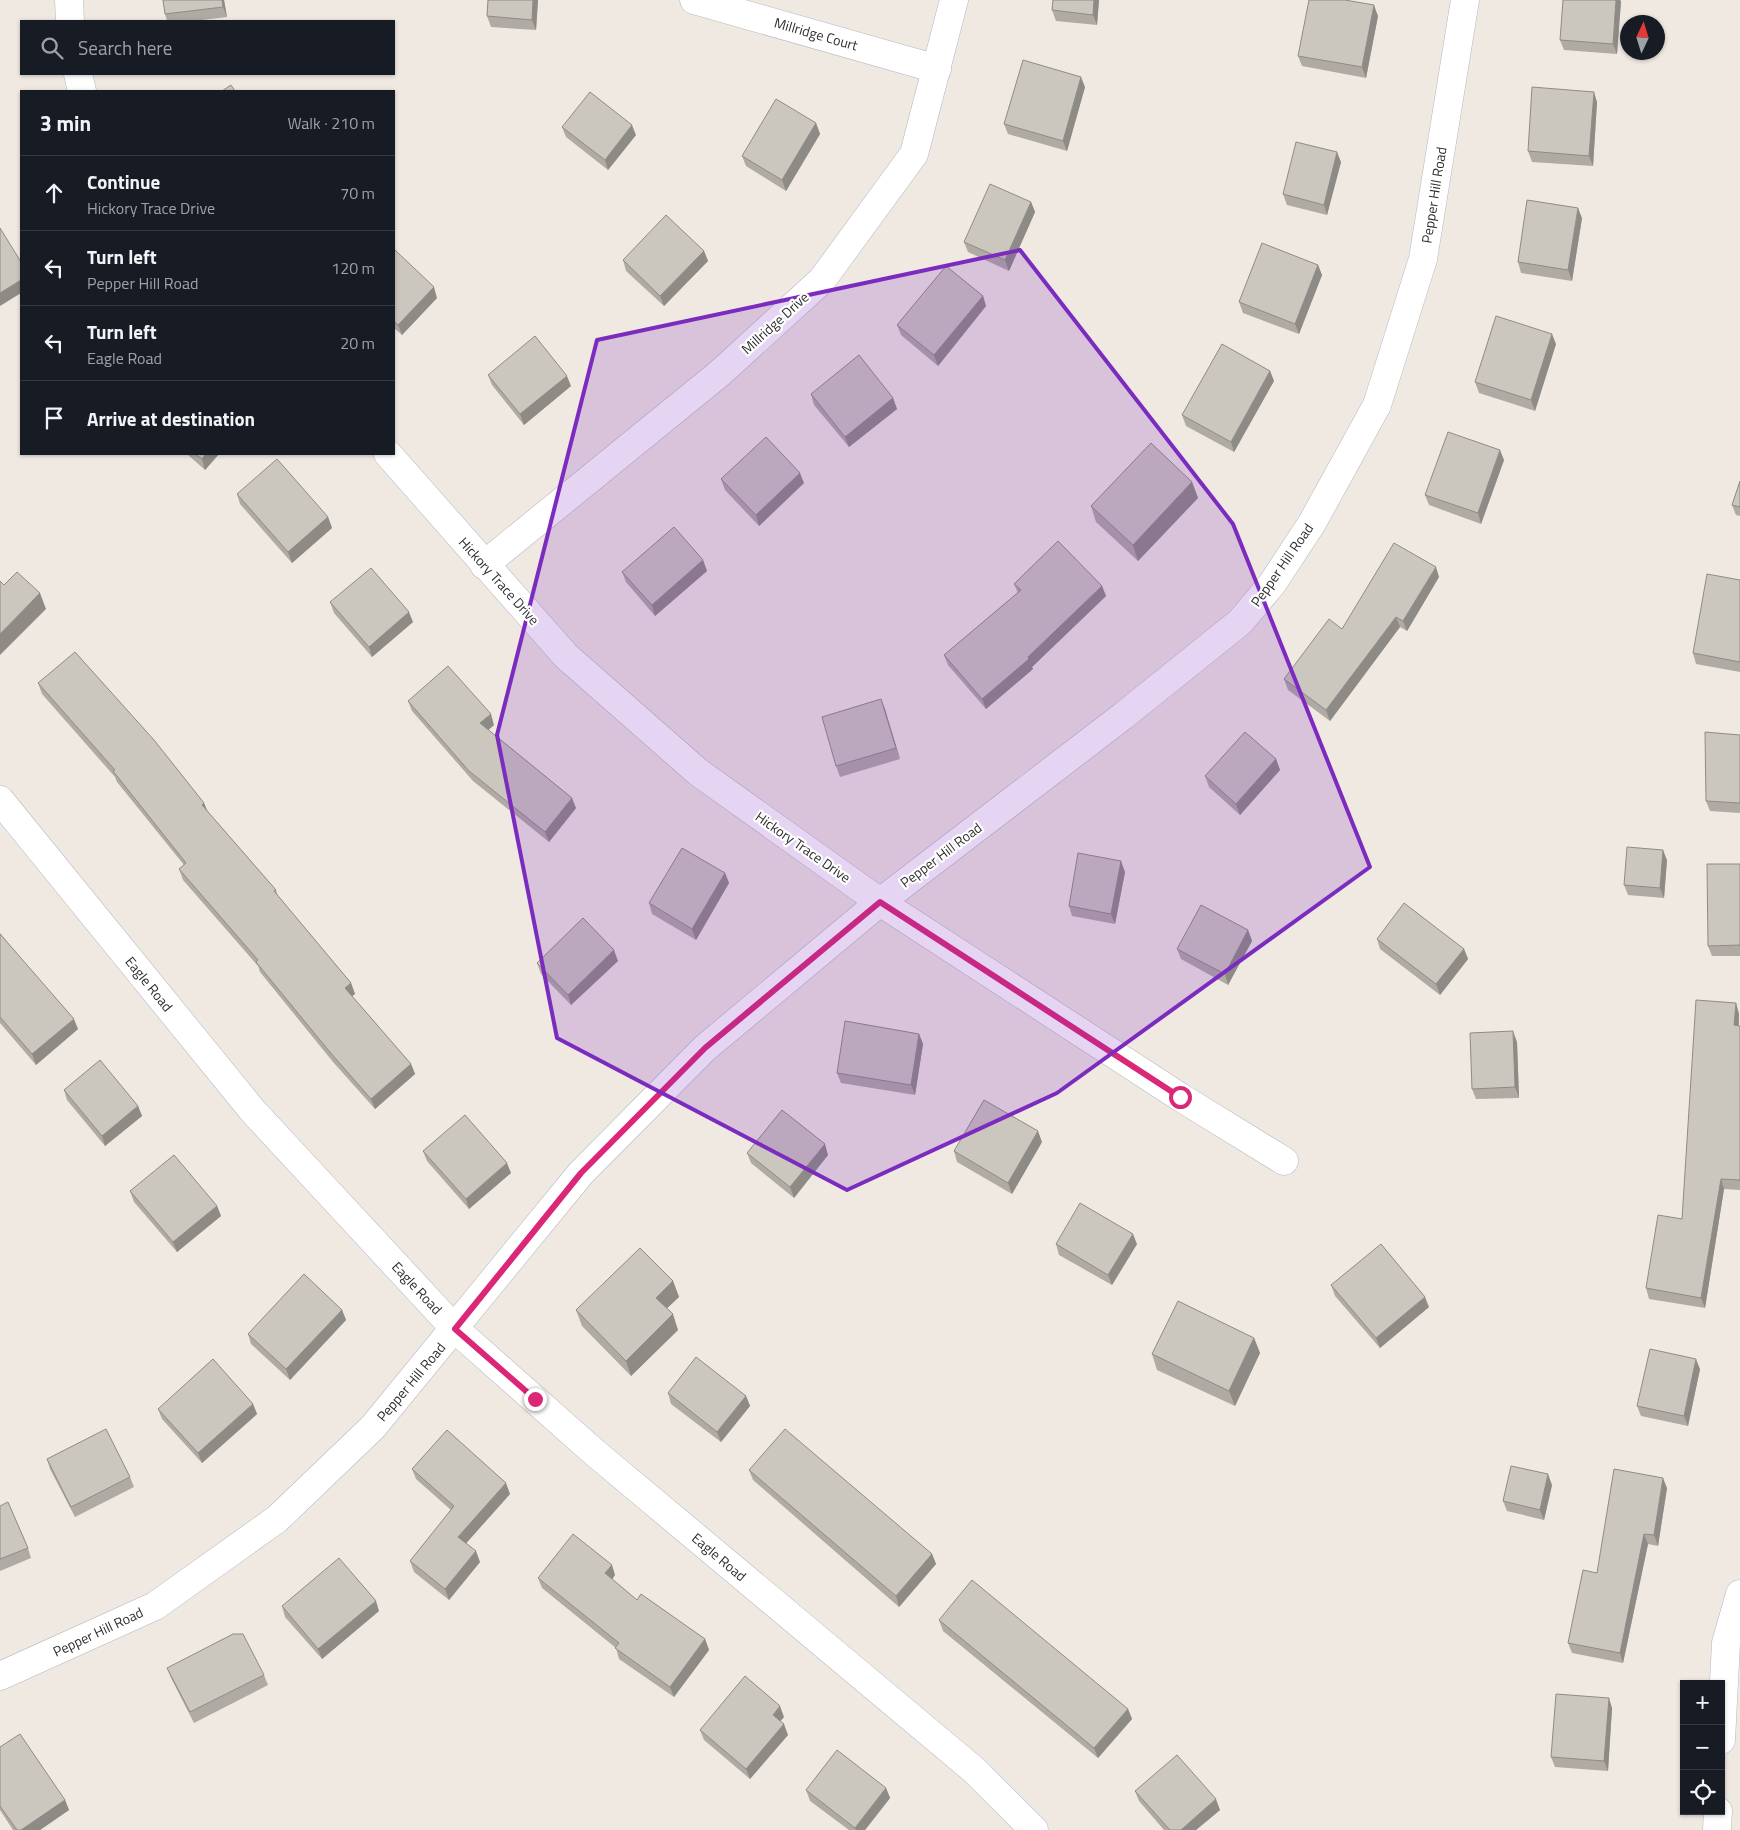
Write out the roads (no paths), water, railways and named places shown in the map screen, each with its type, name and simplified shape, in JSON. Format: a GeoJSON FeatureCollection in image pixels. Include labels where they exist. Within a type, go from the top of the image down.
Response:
{"type":"FeatureCollection","features":[{"type":"Feature","properties":{"kind":"street"},"geometry":{"type":"LineString","coordinates":[[68,0],[70,20]]}},
{"type":"Feature","properties":{"kind":"street","name":"Millridge Court"},"geometry":{"type":"LineString","coordinates":[[694,0],[937,69]]}},
{"type":"Feature","properties":{"kind":"street","name":"Millridge Drive"},"geometry":{"type":"LineString","coordinates":[[484,565],[720,372],[822,280],[914,154],[954,0]]}},
{"type":"Feature","properties":{"kind":"street","name":"Pepper Hill Road"},"geometry":{"type":"LineString","coordinates":[[0,1676],[155,1606],[277,1519],[373,1427],[581,1173],[698,1055],[880,902],[1123,716],[1240,622],[1272,584],[1312,523],[1377,406],[1423,260],[1466,0]]}},
{"type":"Feature","properties":{"kind":"street"},"geometry":{"type":"LineString","coordinates":[[78,75],[82,90]]}},
{"type":"Feature","properties":{"kind":"street","name":"Hickory Trace Drive"},"geometry":{"type":"LineString","coordinates":[[389,455],[566,656],[698,772],[880,902],[1180,1097],[1284,1161]]}},
{"type":"Feature","properties":{"kind":"street","name":"Eagle Road"},"geometry":{"type":"LineString","coordinates":[[0,800],[252,1110],[455,1329],[594,1452],[974,1770],[1034,1830]]}},
{"type":"Feature","properties":{"kind":"street"},"geometry":{"type":"LineString","coordinates":[[1722,1725],[1726,1644],[1740,1594]]}},
{"type":"Feature","properties":{"kind":"street"},"geometry":{"type":"LineString","coordinates":[[1717,1830],[1718,1815]]}}]}
